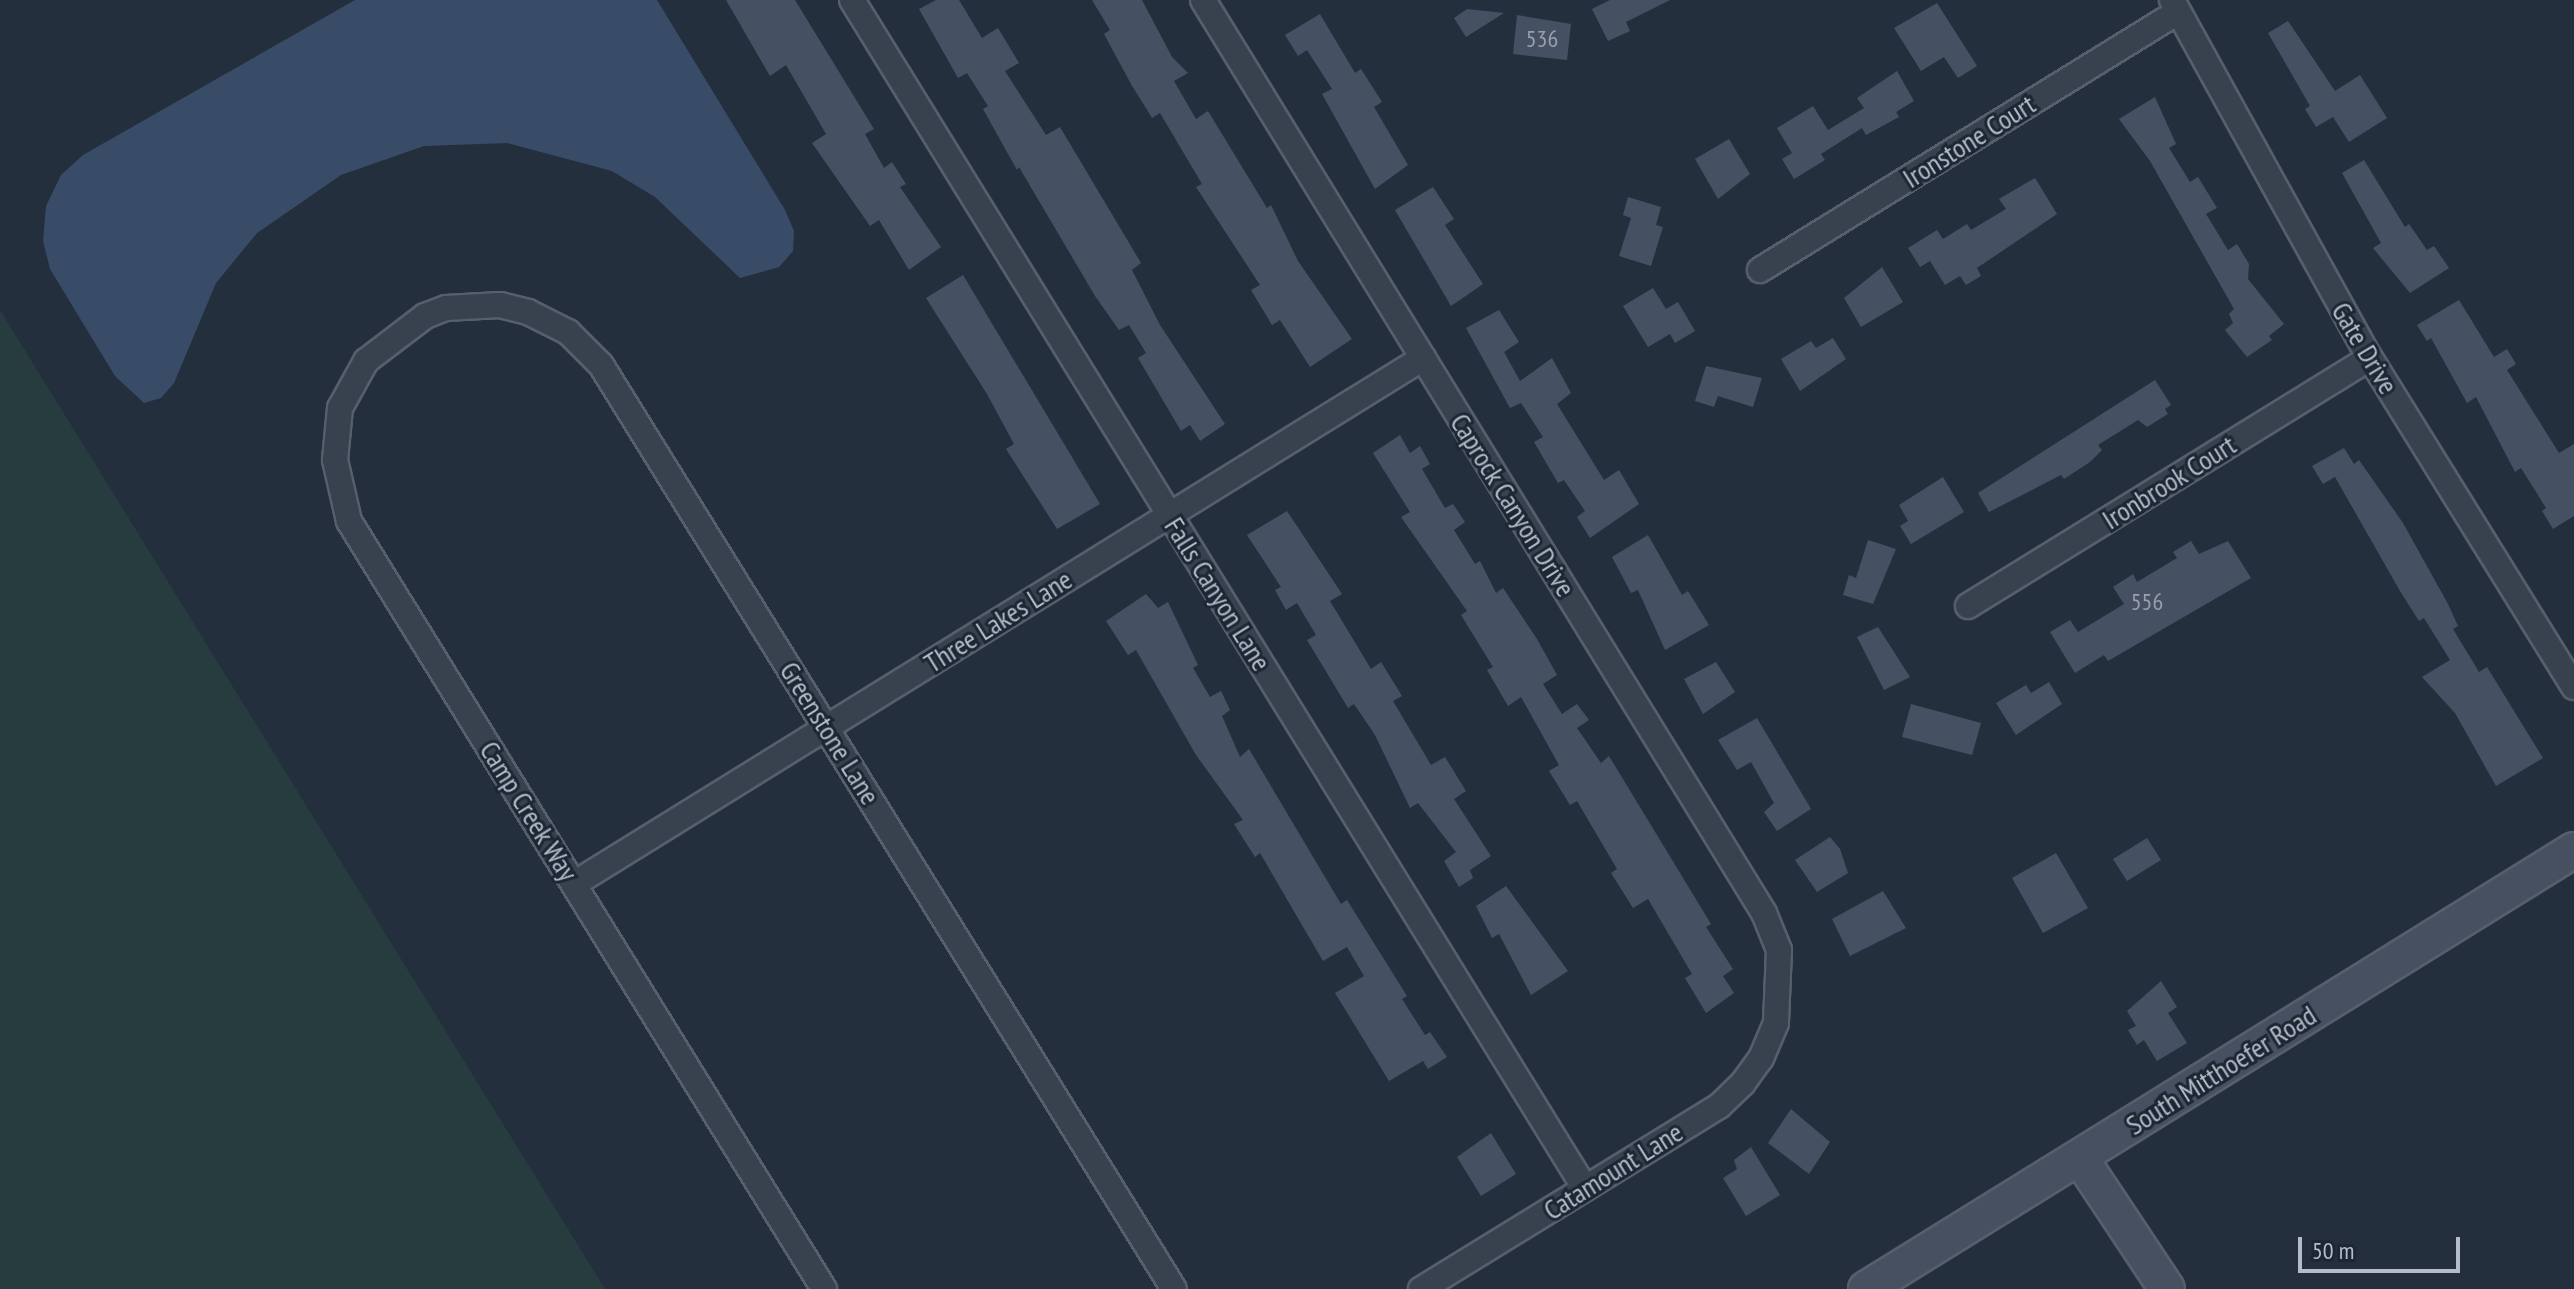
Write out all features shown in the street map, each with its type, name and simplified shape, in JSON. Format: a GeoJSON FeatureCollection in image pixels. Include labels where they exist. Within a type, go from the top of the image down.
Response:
{"type":"FeatureCollection","features":[{"type":"Feature","properties":{"kind":"main road","name":"South Mitthoefer Road"},"geometry":{"type":"LineString","coordinates":[[1866,1289],[2574,850]]}},
{"type":"Feature","properties":{"kind":"main road"},"geometry":{"type":"LineString","coordinates":[[2080,1158],[2167,1289]]}},
{"type":"Feature","properties":{"kind":"street","name":"Falls Canyon Lane"},"geometry":{"type":"LineString","coordinates":[[852,0],[1585,1188]]}},
{"type":"Feature","properties":{"kind":"street","name":"Caprock Canyon Drive"},"geometry":{"type":"LineString","coordinates":[[1203,0],[1764,913],[1779,950],[1776,1023]]}},
{"type":"Feature","properties":{"kind":"street","name":"Ironstone Court"},"geometry":{"type":"LineString","coordinates":[[1760,270],[2175,6]]}},
{"type":"Feature","properties":{"kind":"street","name":"Gate Drive"},"geometry":{"type":"LineString","coordinates":[[2175,6],[2370,358],[2574,687]]}},
{"type":"Feature","properties":{"kind":"street","name":"Greenstone Lane"},"geometry":{"type":"LineString","coordinates":[[404,327],[446,308],[500,305],[547,320],[584,346],[621,394],[1174,1289]]}},
{"type":"Feature","properties":{"kind":"street","name":"Camp Creek Way"},"geometry":{"type":"LineString","coordinates":[[404,327],[366,361],[340,408],[335,460],[349,521],[824,1289]]}},
{"type":"Feature","properties":{"kind":"street","name":"Three Lakes Lane"},"geometry":{"type":"LineString","coordinates":[[574,884],[1423,358]]}},
{"type":"Feature","properties":{"kind":"street","name":"Ironbrook Court"},"geometry":{"type":"LineString","coordinates":[[1968,606],[2370,358]]}},
{"type":"Feature","properties":{"kind":"street","name":"Catamount Lane"},"geometry":{"type":"LineString","coordinates":[[1427,1287],[1719,1106],[1761,1058],[1776,1023]]}},
{"type":"Feature","properties":{"kind":"green space"},"geometry":{"type":"Polygon","coordinates":[[[0,310],[605,1289],[0,1289],[0,310]]]}},
{"type":"Feature","properties":{"kind":"water"},"geometry":{"type":"Polygon","coordinates":[[[355,0],[657,0],[785,210],[794,231],[793,251],[779,267],[740,278],[655,197],[612,171],[507,143],[424,146],[341,175],[257,233],[216,283],[174,383],[161,398],[144,403],[115,376],[50,269],[43,241],[46,206],[61,175],[83,155],[355,0]]]}},
{"type":"Feature","properties":{"kind":"building"},"geometry":{"type":"Polygon","coordinates":[[[726,0],[795,0],[874,129],[865,134],[884,168],[892,162],[906,184],[900,187],[941,247],[909,270],[879,220],[870,226],[812,143],[826,134],[786,65],[770,76],[726,0]]]}},
{"type":"Feature","properties":{"kind":"building"},"geometry":{"type":"Polygon","coordinates":[[[936,0],[959,0],[982,38],[998,28],[1019,63],[1005,71],[1046,135],[1060,127],[1141,263],[1132,270],[1160,325],[1225,424],[1200,441],[1190,425],[1181,431],[1138,358],[1146,353],[1129,325],[1119,330],[1095,296],[1019,167],[1017,170],[983,109],[988,106],[967,73],[958,78],[919,9],[936,0]]]}},
{"type":"Feature","properties":{"kind":"building"},"geometry":{"type":"Polygon","coordinates":[[[1092,0],[1142,0],[1172,57],[1188,73],[1174,81],[1196,119],[1208,111],[1267,208],[1271,205],[1298,261],[1352,339],[1310,367],[1280,320],[1272,325],[1251,290],[1260,285],[1196,187],[1202,184],[1160,113],[1152,118],[1131,84],[1104,34],[1110,30],[1092,0]]]}},
{"type":"Feature","properties":{"kind":"building"},"geometry":{"type":"Polygon","coordinates":[[[1610,0],[1670,0],[1626,22],[1630,31],[1608,41],[1592,9],[1610,0]]]}},
{"type":"Feature","properties":{"kind":"building"},"geometry":{"type":"Polygon","coordinates":[[[1937,3],[1977,66],[1958,78],[1944,57],[1921,71],[1894,28],[1937,3]]]}},
{"type":"Feature","properties":{"kind":"building"},"geometry":{"type":"Polygon","coordinates":[[[1467,9],[1504,13],[1466,37],[1454,18],[1467,9]]]}},
{"type":"Feature","properties":{"kind":"building"},"geometry":{"type":"Polygon","coordinates":[[[1320,14],[1355,73],[1361,69],[1382,102],[1374,107],[1408,165],[1375,189],[1322,94],[1332,89],[1307,50],[1298,56],[1285,35],[1320,14]]]}},
{"type":"Feature","properties":{"kind":"building"},"geometry":{"type":"Polygon","coordinates":[[[1517,15],[1571,24],[1567,60],[1513,54],[1517,15]]]}},
{"type":"Feature","properties":{"kind":"building"},"geometry":{"type":"Polygon","coordinates":[[[2288,21],[2335,91],[2360,75],[2387,118],[2349,142],[2333,117],[2316,127],[2305,109],[2310,106],[2268,33],[2288,21]]]}},
{"type":"Feature","properties":{"kind":"building"},"geometry":{"type":"Polygon","coordinates":[[[1897,71],[1914,101],[1896,112],[1899,117],[1866,135],[1862,128],[1821,154],[1825,160],[1794,179],[1782,159],[1792,153],[1777,128],[1813,106],[1828,130],[1864,108],[1857,98],[1897,71]]]}},
{"type":"Feature","properties":{"kind":"building"},"geometry":{"type":"Polygon","coordinates":[[[2155,97],[2176,144],[2169,148],[2190,182],[2198,177],[2217,208],[2206,214],[2228,250],[2237,244],[2249,264],[2248,279],[2284,324],[2269,336],[2272,340],[2247,357],[2225,330],[2233,323],[2229,314],[2234,309],[2150,161],[2119,119],[2155,97]]]}},
{"type":"Feature","properties":{"kind":"building"},"geometry":{"type":"Polygon","coordinates":[[[1729,139],[1750,174],[1718,199],[1695,159],[1729,139]]]}},
{"type":"Feature","properties":{"kind":"building"},"geometry":{"type":"Polygon","coordinates":[[[2364,160],[2405,227],[2409,224],[2427,250],[2434,246],[2449,268],[2410,293],[2373,248],[2381,243],[2342,173],[2364,160]]]}},
{"type":"Feature","properties":{"kind":"building"},"geometry":{"type":"Polygon","coordinates":[[[2035,178],[2057,214],[1977,268],[1981,276],[1966,285],[1960,276],[1945,285],[1930,261],[1920,267],[1908,248],[1937,230],[1943,239],[1967,224],[1971,230],[2006,209],[1999,199],[2035,178]]]}},
{"type":"Feature","properties":{"kind":"building"},"geometry":{"type":"Polygon","coordinates":[[[1433,187],[1454,219],[1445,225],[1483,284],[1451,306],[1395,210],[1433,187]]]}},
{"type":"Feature","properties":{"kind":"building"},"geometry":{"type":"Polygon","coordinates":[[[1628,197],[1661,207],[1656,225],[1663,227],[1651,266],[1619,256],[1631,218],[1623,215],[1628,197]]]}},
{"type":"Feature","properties":{"kind":"building"},"geometry":{"type":"Polygon","coordinates":[[[1882,267],[1903,302],[1861,327],[1844,298],[1882,267]]]}},
{"type":"Feature","properties":{"kind":"building"},"geometry":{"type":"Polygon","coordinates":[[[963,275],[1100,504],[1057,529],[1006,449],[1014,444],[987,394],[926,298],[963,275]]]}},
{"type":"Feature","properties":{"kind":"building"},"geometry":{"type":"Polygon","coordinates":[[[1653,288],[1666,309],[1678,302],[1695,331],[1675,343],[1670,334],[1648,347],[1623,306],[1653,288]]]}},
{"type":"Feature","properties":{"kind":"building"},"geometry":{"type":"Polygon","coordinates":[[[2459,300],[2494,357],[2507,349],[2516,364],[2507,370],[2559,453],[2574,444],[2574,516],[2553,529],[2542,511],[2546,508],[2521,468],[2515,472],[2476,397],[2467,403],[2431,338],[2427,341],[2417,325],[2459,300]]]}},
{"type":"Feature","properties":{"kind":"building"},"geometry":{"type":"Polygon","coordinates":[[[1499,310],[1519,342],[1504,352],[1520,381],[1552,358],[1571,393],[1557,404],[1604,480],[1619,470],[1639,504],[1590,538],[1577,517],[1585,511],[1564,480],[1558,483],[1534,442],[1543,437],[1521,403],[1510,408],[1466,328],[1499,310]]]}},
{"type":"Feature","properties":{"kind":"building"},"geometry":{"type":"Polygon","coordinates":[[[1833,338],[1846,359],[1800,391],[1781,359],[1811,341],[1816,348],[1833,338]]]}},
{"type":"Feature","properties":{"kind":"building"},"geometry":{"type":"Polygon","coordinates":[[[1706,366],[1762,378],[1753,407],[1718,396],[1714,407],[1695,401],[1706,366]]]}},
{"type":"Feature","properties":{"kind":"building"},"geometry":{"type":"Polygon","coordinates":[[[2155,380],[2171,405],[2165,409],[2168,414],[2147,427],[2138,420],[2098,445],[2102,450],[2090,462],[2064,479],[2061,475],[1989,512],[1978,493],[2155,380]]]}},
{"type":"Feature","properties":{"kind":"building"},"geometry":{"type":"Polygon","coordinates":[[[1400,435],[1410,453],[1420,446],[1430,464],[1422,469],[1445,508],[1453,504],[1465,522],[1454,530],[1475,564],[1480,561],[1496,593],[1503,588],[1537,639],[1557,675],[1543,684],[1562,714],[1577,704],[1589,720],[1577,728],[1601,763],[1609,756],[1711,924],[1706,927],[1733,969],[1723,976],[1734,993],[1706,1013],[1685,978],[1692,974],[1648,899],[1633,908],[1611,873],[1617,869],[1577,801],[1570,805],[1549,771],[1559,765],[1521,697],[1508,706],[1487,670],[1493,667],[1461,615],[1467,611],[1401,517],[1410,512],[1373,453],[1400,435]]]}},
{"type":"Feature","properties":{"kind":"building"},"geometry":{"type":"Polygon","coordinates":[[[2344,448],[2354,464],[2359,460],[2403,523],[2448,604],[2458,626],[2453,629],[2479,672],[2487,667],[2543,758],[2496,786],[2455,713],[2422,677],[2450,660],[2424,618],[2419,621],[2400,591],[2335,477],[2323,484],[2312,466],[2344,448]]]}},
{"type":"Feature","properties":{"kind":"building"},"geometry":{"type":"Polygon","coordinates":[[[1943,477],[1964,512],[1911,544],[1900,526],[1908,521],[1899,505],[1943,477]]]}},
{"type":"Feature","properties":{"kind":"building"},"geometry":{"type":"Polygon","coordinates":[[[1287,511],[1342,594],[1330,601],[1371,669],[1381,662],[1402,696],[1393,701],[1431,765],[1445,757],[1466,791],[1454,799],[1491,856],[1470,870],[1473,878],[1459,887],[1444,861],[1456,852],[1418,803],[1410,808],[1375,735],[1354,704],[1348,708],[1307,640],[1316,635],[1297,603],[1286,610],[1275,590],[1281,587],[1247,535],[1287,511]]]}},
{"type":"Feature","properties":{"kind":"building"},"geometry":{"type":"Polygon","coordinates":[[[1648,535],[1682,595],[1688,591],[1709,625],[1665,650],[1638,590],[1631,593],[1612,557],[1648,535]]]}},
{"type":"Feature","properties":{"kind":"building"},"geometry":{"type":"Polygon","coordinates":[[[1868,540],[1896,549],[1873,604],[1843,595],[1849,575],[1856,578],[1868,540]]]}},
{"type":"Feature","properties":{"kind":"building"},"geometry":{"type":"Polygon","coordinates":[[[2191,541],[2199,554],[2228,541],[2251,578],[2108,661],[2104,655],[2075,673],[2050,632],[2070,620],[2078,632],[2124,604],[2113,587],[2133,574],[2137,582],[2177,558],[2173,552],[2191,541]]]}},
{"type":"Feature","properties":{"kind":"building"},"geometry":{"type":"Polygon","coordinates":[[[1146,594],[1158,608],[1168,602],[1198,665],[1193,668],[1210,697],[1221,691],[1230,710],[1222,716],[1240,757],[1249,749],[1341,904],[1347,900],[1407,996],[1402,999],[1425,1035],[1430,1032],[1447,1057],[1428,1069],[1423,1061],[1389,1081],[1335,993],[1364,976],[1347,947],[1323,961],[1260,853],[1255,857],[1234,824],[1243,820],[1196,755],[1136,650],[1128,655],[1106,621],[1146,594]]]}},
{"type":"Feature","properties":{"kind":"building"},"geometry":{"type":"Polygon","coordinates":[[[1878,627],[1910,677],[1884,690],[1857,637],[1878,627]]]}},
{"type":"Feature","properties":{"kind":"building"},"geometry":{"type":"Polygon","coordinates":[[[1716,662],[1735,692],[1703,714],[1684,679],[1716,662]]]}},
{"type":"Feature","properties":{"kind":"building"},"geometry":{"type":"Polygon","coordinates":[[[2049,682],[2062,704],[2016,735],[1996,703],[2026,685],[2031,693],[2049,682]]]}},
{"type":"Feature","properties":{"kind":"building"},"geometry":{"type":"Polygon","coordinates":[[[1911,704],[1981,723],[1972,755],[1902,737],[1911,704]]]}},
{"type":"Feature","properties":{"kind":"building"},"geometry":{"type":"Polygon","coordinates":[[[1757,718],[1811,809],[1777,831],[1764,812],[1774,803],[1751,762],[1737,770],[1718,740],[1757,718]]]}},
{"type":"Feature","properties":{"kind":"building"},"geometry":{"type":"Polygon","coordinates":[[[1830,837],[1840,849],[1848,873],[1817,892],[1795,860],[1830,837]]]}},
{"type":"Feature","properties":{"kind":"building"},"geometry":{"type":"Polygon","coordinates":[[[2147,838],[2161,860],[2127,881],[2113,859],[2147,838]]]}},
{"type":"Feature","properties":{"kind":"building"},"geometry":{"type":"Polygon","coordinates":[[[2056,853],[2088,908],[2043,933],[2012,878],[2056,853]]]}},
{"type":"Feature","properties":{"kind":"building"},"geometry":{"type":"Polygon","coordinates":[[[1506,886],[1568,971],[1531,995],[1499,934],[1492,938],[1476,906],[1506,886]]]}},
{"type":"Feature","properties":{"kind":"building"},"geometry":{"type":"Polygon","coordinates":[[[1883,891],[1906,928],[1850,956],[1832,919],[1883,891]]]}},
{"type":"Feature","properties":{"kind":"building"},"geometry":{"type":"Polygon","coordinates":[[[2161,981],[2177,1007],[2168,1013],[2187,1043],[2157,1061],[2144,1040],[2137,1045],[2128,1030],[2136,1026],[2127,1011],[2161,981]]]}},
{"type":"Feature","properties":{"kind":"building"},"geometry":{"type":"Polygon","coordinates":[[[1791,1109],[1830,1142],[1809,1174],[1768,1143],[1791,1109]]]}},
{"type":"Feature","properties":{"kind":"building"},"geometry":{"type":"Polygon","coordinates":[[[1491,1133],[1516,1174],[1481,1196],[1457,1157],[1491,1133]]]}},
{"type":"Feature","properties":{"kind":"building"},"geometry":{"type":"Polygon","coordinates":[[[1751,1147],[1780,1195],[1746,1216],[1723,1178],[1737,1169],[1734,1160],[1751,1147]]]}}]}
